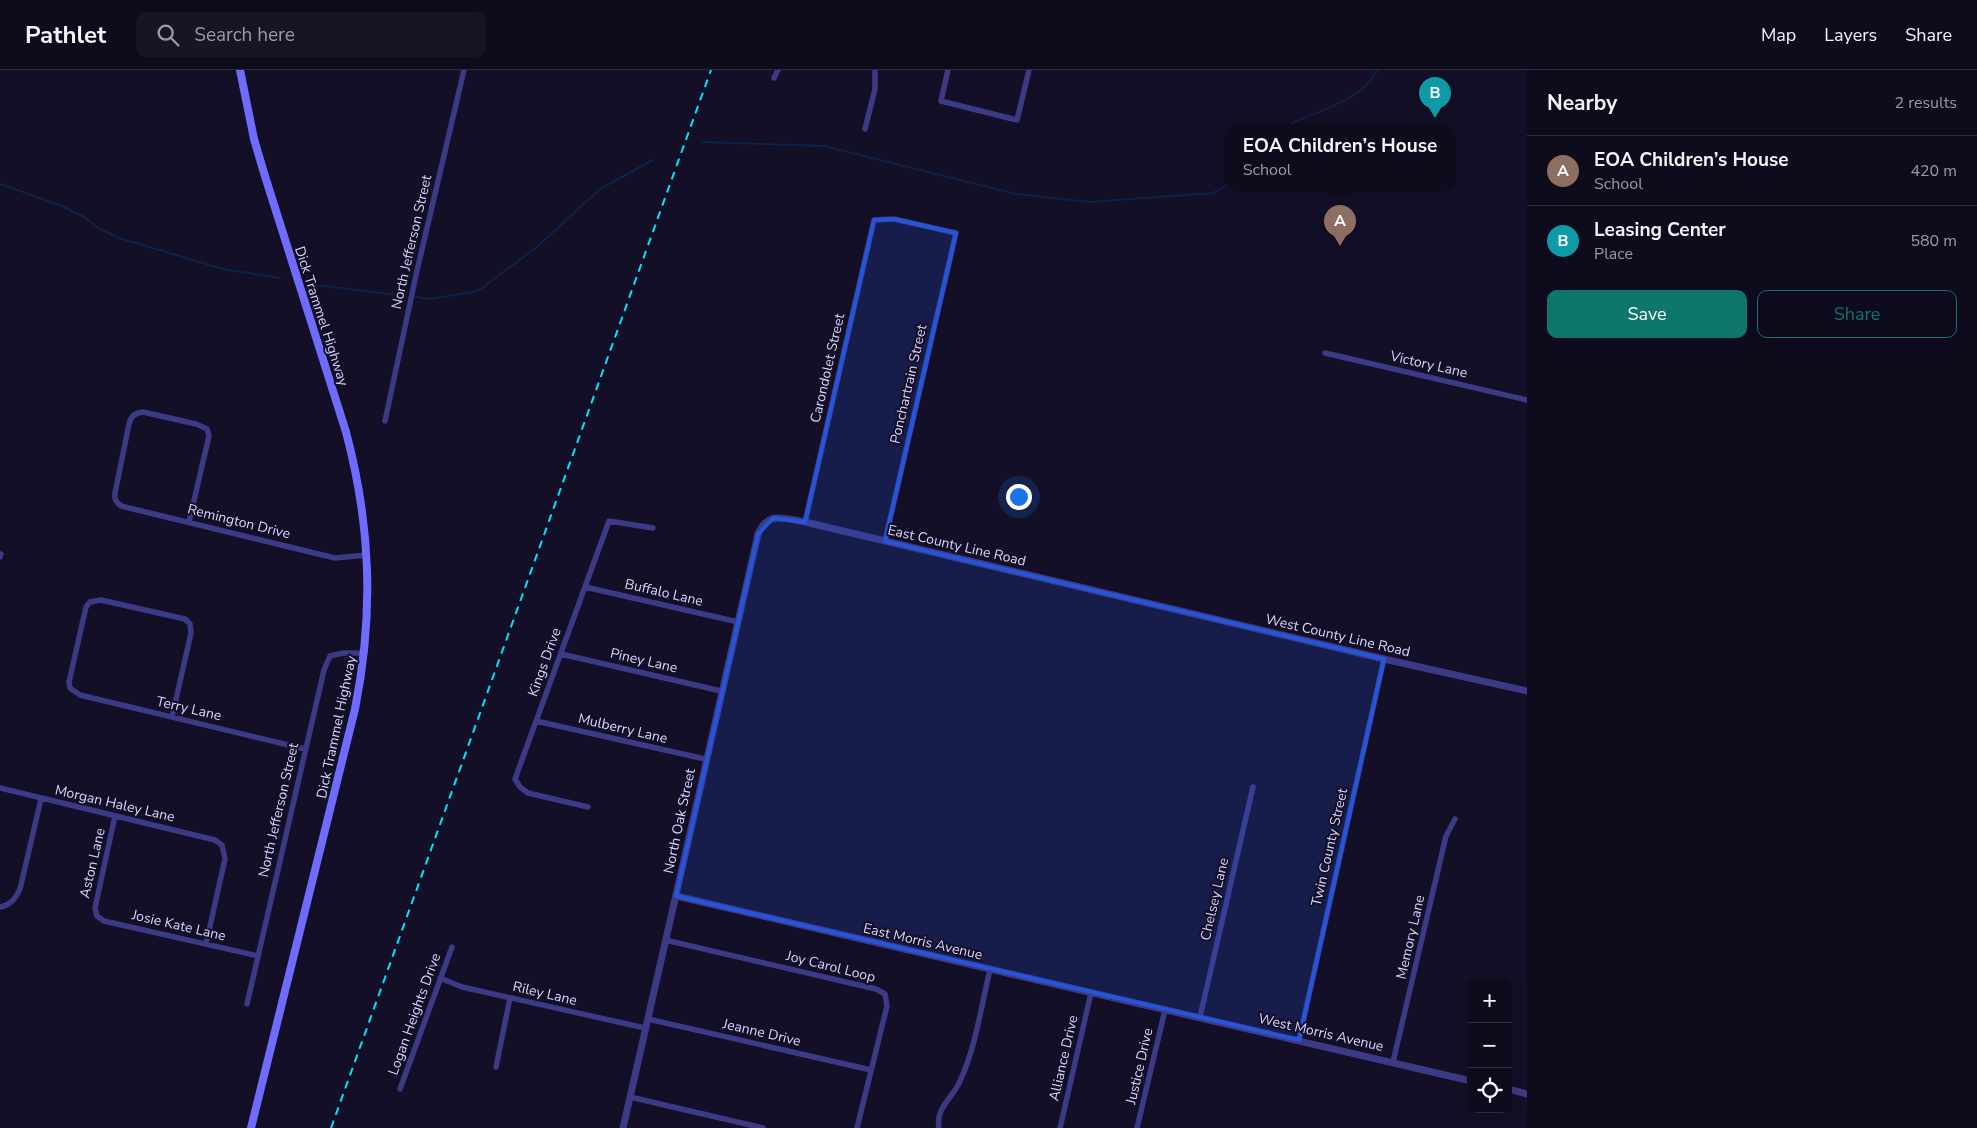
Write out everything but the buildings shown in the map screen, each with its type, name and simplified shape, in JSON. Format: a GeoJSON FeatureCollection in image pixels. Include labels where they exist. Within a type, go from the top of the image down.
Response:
{"type":"FeatureCollection","features":[{"type":"Feature","properties":{"kind":"main road","name":"Dick Trammel Highway"},"geometry":{"type":"LineString","coordinates":[[240,70],[252,131],[264,173],[346,432],[362,502],[368,592],[365,653],[355,709],[251,1128]]}},
{"type":"Feature","properties":{"kind":"street","name":"North Jefferson Street"},"geometry":{"type":"LineString","coordinates":[[385,421],[416,275],[464,70]]}},
{"type":"Feature","properties":{"kind":"street"},"geometry":{"type":"LineString","coordinates":[[774,78],[778,70]]}},
{"type":"Feature","properties":{"kind":"street"},"geometry":{"type":"LineString","coordinates":[[865,129],[875,88],[875,70]]}},
{"type":"Feature","properties":{"kind":"street"},"geometry":{"type":"LineString","coordinates":[[948,70],[941,102],[1017,120],[1029,70]]}},
{"type":"Feature","properties":{"kind":"street","name":"Carondolet Street"},"geometry":{"type":"LineString","coordinates":[[805,522],[874,220],[894,219],[956,233]]}},
{"type":"Feature","properties":{"kind":"street","name":"Ponchartrain Street"},"geometry":{"type":"LineString","coordinates":[[885,541],[956,233]]}},
{"type":"Feature","properties":{"kind":"street","name":"Victory Lane"},"geometry":{"type":"LineString","coordinates":[[1326,353],[1527,400]]}},
{"type":"Feature","properties":{"kind":"street","name":"Remington Drive"},"geometry":{"type":"LineString","coordinates":[[188,522],[209,436],[207,429],[202,426],[143,412],[133,415],[129,424],[115,493],[116,501],[121,506],[335,558],[367,555]]}},
{"type":"Feature","properties":{"kind":"street","name":"East County Line Road"},"geometry":{"type":"LineString","coordinates":[[766,521],[782,517],[1143,602]]}},
{"type":"Feature","properties":{"kind":"street","name":"Kings Drive"},"geometry":{"type":"LineString","coordinates":[[588,807],[528,793],[520,787],[515,779],[609,521],[653,528]]}},
{"type":"Feature","properties":{"kind":"street","name":"North Oak Street"},"geometry":{"type":"LineString","coordinates":[[622,1128],[758,534],[766,521]]}},
{"type":"Feature","properties":{"kind":"street","name":"Buffalo Lane"},"geometry":{"type":"LineString","coordinates":[[585,587],[738,622]]}},
{"type":"Feature","properties":{"kind":"street","name":"Terry Lane"},"geometry":{"type":"LineString","coordinates":[[172,717],[191,633],[190,624],[185,619],[101,600],[90,602],[86,607],[70,677],[70,688],[80,695],[305,749]]}},
{"type":"Feature","properties":{"kind":"street","name":"West County Line Road"},"geometry":{"type":"LineString","coordinates":[[1143,602],[1384,660],[1527,691]]}},
{"type":"Feature","properties":{"kind":"street","name":"North Jefferson Street"},"geometry":{"type":"LineString","coordinates":[[247,1004],[326,662],[330,656],[343,653],[365,653]]}},
{"type":"Feature","properties":{"kind":"street","name":"Piney Lane"},"geometry":{"type":"LineString","coordinates":[[561,654],[721,691]]}},
{"type":"Feature","properties":{"kind":"street","name":"Twin County Street"},"geometry":{"type":"LineString","coordinates":[[1298,1040],[1384,660]]}},
{"type":"Feature","properties":{"kind":"street","name":"Mulberry Lane"},"geometry":{"type":"LineString","coordinates":[[536,721],[705,759]]}},
{"type":"Feature","properties":{"kind":"street","name":"Chelsey Lane"},"geometry":{"type":"LineString","coordinates":[[1200,1018],[1253,786]]}},
{"type":"Feature","properties":{"kind":"street","name":"Morgan Haley Lane"},"geometry":{"type":"LineString","coordinates":[[0,788],[206,836],[222,845],[225,859],[206,944]]}},
{"type":"Feature","properties":{"kind":"street"},"geometry":{"type":"LineString","coordinates":[[0,907],[7,906],[14,900],[20,890],[41,799]]}},
{"type":"Feature","properties":{"kind":"street","name":"Aston Lane"},"geometry":{"type":"LineString","coordinates":[[97,916],[95,908],[115,816]]}},
{"type":"Feature","properties":{"kind":"street","name":"Memory Lane"},"geometry":{"type":"LineString","coordinates":[[1393,1062],[1446,836],[1455,818]]}},
{"type":"Feature","properties":{"kind":"street","name":"East Morris Avenue"},"geometry":{"type":"LineString","coordinates":[[676,896],[1165,1010]]}},
{"type":"Feature","properties":{"kind":"street","name":"Josie Kate Lane"},"geometry":{"type":"LineString","coordinates":[[97,916],[104,921],[258,956]]}},
{"type":"Feature","properties":{"kind":"street","name":"Joy Carol Loop"},"geometry":{"type":"LineString","coordinates":[[665,940],[876,989],[885,994],[888,1006],[870,1070],[857,1128]]}},
{"type":"Feature","properties":{"kind":"street","name":"Logan Heights Drive"},"geometry":{"type":"LineString","coordinates":[[400,1089],[452,947]]}},
{"type":"Feature","properties":{"kind":"street"},"geometry":{"type":"LineString","coordinates":[[939,1128],[938,1121],[941,1109],[957,1089],[967,1067],[990,970]]}},
{"type":"Feature","properties":{"kind":"street","name":"Riley Lane"},"geometry":{"type":"LineString","coordinates":[[440,978],[462,987],[645,1028]]}},
{"type":"Feature","properties":{"kind":"street","name":"Alliance Drive"},"geometry":{"type":"LineString","coordinates":[[1060,1128],[1091,993]]}},
{"type":"Feature","properties":{"kind":"street"},"geometry":{"type":"LineString","coordinates":[[496,1067],[510,998]]}},
{"type":"Feature","properties":{"kind":"street","name":"West Morris Avenue"},"geometry":{"type":"LineString","coordinates":[[1165,1010],[1467,1080]]}},
{"type":"Feature","properties":{"kind":"street","name":"Justice Drive"},"geometry":{"type":"LineString","coordinates":[[1137,1128],[1165,1010]]}},
{"type":"Feature","properties":{"kind":"street","name":"Jeanne Drive"},"geometry":{"type":"LineString","coordinates":[[648,1019],[870,1070]]}},
{"type":"Feature","properties":{"kind":"street"},"geometry":{"type":"LineString","coordinates":[[1512,1090],[1527,1094]]}},
{"type":"Feature","properties":{"kind":"street"},"geometry":{"type":"LineString","coordinates":[[630,1097],[763,1128]]}},
{"type":"Feature","properties":{"kind":"highlighted area"},"geometry":{"type":"Polygon","coordinates":[[[894,219],[956,233],[885,541],[1384,659],[1299,1040],[676,896],[758,534],[773,518],[805,522],[874,220],[894,219]]]}},
{"type":"Feature","properties":{"kind":"waterway"},"geometry":{"type":"LineString","coordinates":[[1292,124],[1352,96],[1371,80],[1377,70]]}},
{"type":"Feature","properties":{"kind":"waterway"},"geometry":{"type":"LineString","coordinates":[[703,142],[824,146],[1016,194],[1090,202],[1213,193],[1226,185]]}},
{"type":"Feature","properties":{"kind":"waterway"},"geometry":{"type":"LineString","coordinates":[[416,297],[431,299],[478,291],[538,246],[600,189],[653,160]]}},
{"type":"Feature","properties":{"kind":"waterway"},"geometry":{"type":"LineString","coordinates":[[0,184],[62,206],[84,217],[98,228],[119,238],[223,269],[280,278]]}},
{"type":"Feature","properties":{"kind":"waterway"},"geometry":{"type":"LineString","coordinates":[[316,285],[406,296]]}},
{"type":"Feature","properties":{"kind":"railway"},"geometry":{"type":"LineString","coordinates":[[331,1128],[711,70]]}},
{"type":"Feature","properties":{"kind":"place","name":"Leasing Center"},"geometry":{"type":"Point","coordinates":[1435,118]}},
{"type":"Feature","properties":{"kind":"place","name":"EOA Children’s House"},"geometry":{"type":"Point","coordinates":[1340,246]}}]}
